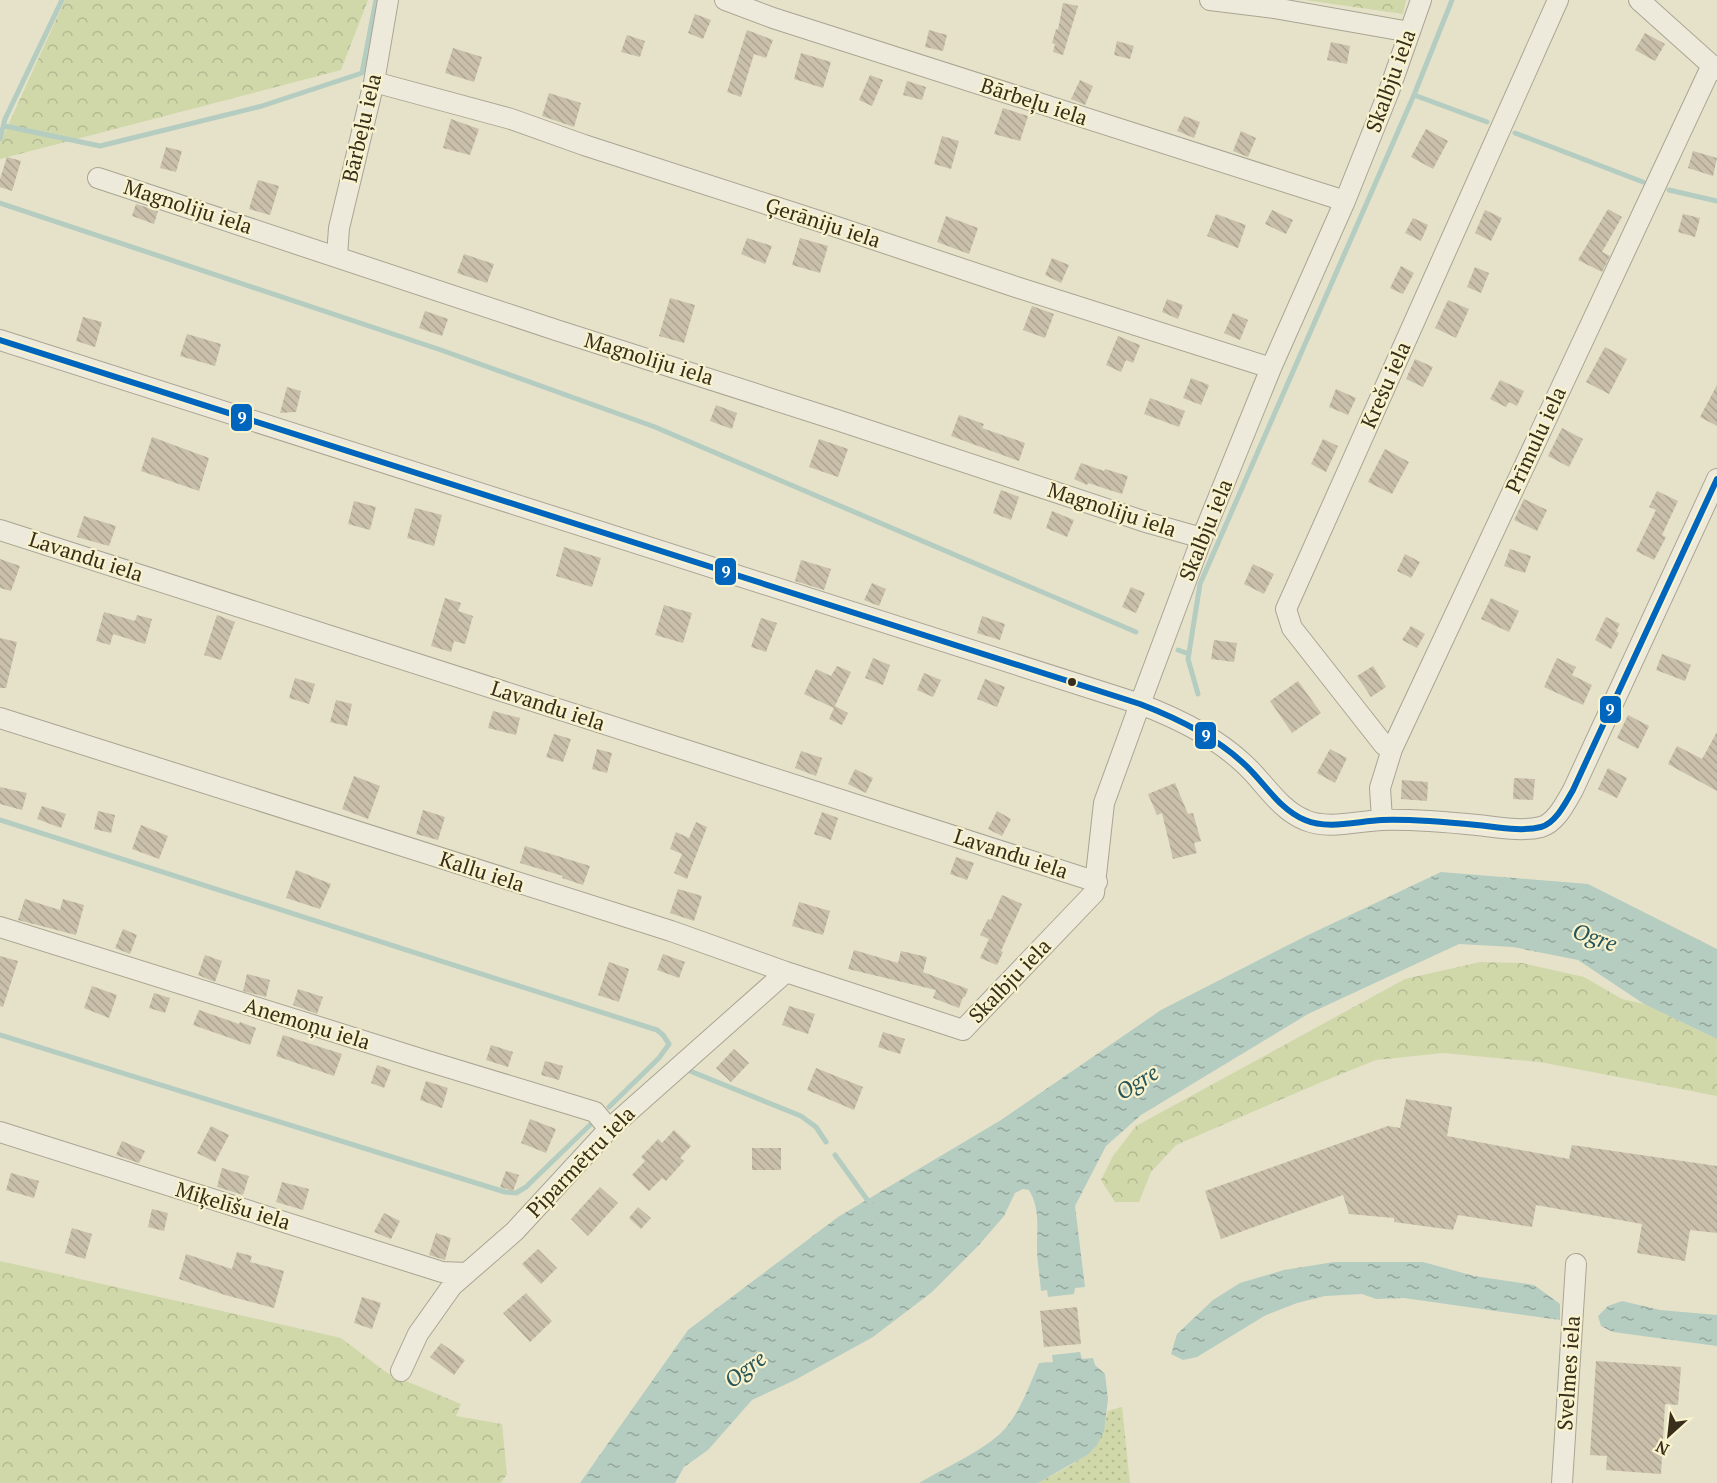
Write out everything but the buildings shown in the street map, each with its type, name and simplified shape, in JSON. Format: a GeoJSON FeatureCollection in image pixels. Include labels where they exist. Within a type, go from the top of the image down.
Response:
{"type":"FeatureCollection","features":[{"type":"Feature","properties":{"kind":"street","name":"Bārbeļu iela"},"geometry":{"type":"LineString","coordinates":[[337,256],[339,228],[374,82],[388,0]]}},
{"type":"Feature","properties":{"kind":"street","name":"Bārbeļu iela"},"geometry":{"type":"LineString","coordinates":[[725,0],[783,21],[1345,201]]}},
{"type":"Feature","properties":{"kind":"street"},"geometry":{"type":"LineString","coordinates":[[1210,0],[1274,8],[1410,32]]}},
{"type":"Feature","properties":{"kind":"street","name":"Skalbju iela"},"geometry":{"type":"LineString","coordinates":[[963,1030],[1094,893],[1104,803],[1140,704],[1202,538],[1271,368],[1345,201],[1389,91],[1421,0]]}},
{"type":"Feature","properties":{"kind":"street","name":"Krešu iela"},"geometry":{"type":"LineString","coordinates":[[1392,748],[1384,745],[1292,627],[1286,609],[1558,0]]}},
{"type":"Feature","properties":{"kind":"street"},"geometry":{"type":"LineString","coordinates":[[1639,0],[1714,68]]}},
{"type":"Feature","properties":{"kind":"street","name":"Prīmulu iela"},"geometry":{"type":"LineString","coordinates":[[1382,820],[1380,788],[1392,748],[1714,68]]}},
{"type":"Feature","properties":{"kind":"street","name":"Ģerāniju iela"},"geometry":{"type":"LineString","coordinates":[[374,82],[511,119],[1016,287],[1271,368]]}},
{"type":"Feature","properties":{"kind":"street","name":"Magnoliju iela"},"geometry":{"type":"LineString","coordinates":[[98,178],[556,330],[797,406],[1149,523],[1202,538]]}},
{"type":"Feature","properties":{"kind":"street"},"geometry":{"type":"LineString","coordinates":[[0,340],[1165,713],[1223,747],[1256,774],[1282,805],[1307,822],[1348,824],[1382,820],[1503,828],[1542,827],[1555,817],[1573,790],[1717,479]]}},
{"type":"Feature","properties":{"kind":"street","name":"Lavandu iela"},"geometry":{"type":"LineString","coordinates":[[0,530],[1097,882]]}},
{"type":"Feature","properties":{"kind":"street","name":"Kallu iela"},"geometry":{"type":"LineString","coordinates":[[0,718],[671,931],[786,972],[963,1030]]}},
{"type":"Feature","properties":{"kind":"street","name":"Anemoņu iela"},"geometry":{"type":"LineString","coordinates":[[0,927],[595,1112],[609,1129]]}},
{"type":"Feature","properties":{"kind":"street","name":"Piparmētru iela"},"geometry":{"type":"LineString","coordinates":[[401,1371],[430,1314],[452,1286],[515,1231],[609,1129],[786,972]]}},
{"type":"Feature","properties":{"kind":"street","name":"Miķelīšu iela"},"geometry":{"type":"LineString","coordinates":[[0,1132],[442,1272],[467,1273]]}},
{"type":"Feature","properties":{"kind":"street","name":"Svelmes iela"},"geometry":{"type":"LineString","coordinates":[[1562,1483],[1576,1264]]}},
{"type":"Feature","properties":{"kind":"green space"},"geometry":{"type":"Polygon","coordinates":[[[65,0],[368,0],[341,70],[0,159],[0,143],[65,0]]]}},
{"type":"Feature","properties":{"kind":"green space"},"geometry":{"type":"Polygon","coordinates":[[[1305,0],[1406,0],[1403,14],[1305,0]]]}},
{"type":"Feature","properties":{"kind":"green space"},"geometry":{"type":"Polygon","coordinates":[[[1480,962],[1522,963],[1584,977],[1622,999],[1644,1004],[1717,1039],[1717,1096],[1540,1062],[1443,1053],[1376,1060],[1176,1145],[1151,1172],[1139,1202],[1115,1202],[1101,1180],[1113,1156],[1136,1126],[1405,979],[1480,962]]]}},
{"type":"Feature","properties":{"kind":"green space"},"geometry":{"type":"Polygon","coordinates":[[[0,1261],[341,1338],[387,1373],[461,1404],[456,1416],[502,1424],[507,1474],[501,1483],[0,1483],[0,1261]]]}},
{"type":"Feature","properties":{"kind":"green space"},"geometry":{"type":"Polygon","coordinates":[[[1122,1407],[1130,1483],[1038,1483],[1084,1456],[1098,1439],[1108,1411],[1122,1407]]]}},
{"type":"Feature","properties":{"kind":"water","name":"Ogre"},"geometry":{"type":"Polygon","coordinates":[[[1441,872],[1588,884],[1717,949],[1717,1039],[1644,1004],[1578,960],[1513,947],[1459,944],[1308,1014],[1141,1115],[1106,1146],[1075,1206],[1085,1287],[1075,1288],[1074,1294],[1048,1297],[1047,1290],[1041,1291],[1036,1211],[1029,1190],[1023,1189],[1015,1193],[1004,1216],[978,1246],[932,1292],[873,1337],[795,1380],[752,1400],[708,1450],[684,1467],[675,1483],[580,1483],[688,1330],[838,1217],[1001,1120],[1161,1010],[1306,936],[1441,872]]]}},
{"type":"Feature","properties":{"kind":"water"},"geometry":{"type":"Polygon","coordinates":[[[1334,1262],[1423,1262],[1474,1276],[1534,1285],[1560,1304],[1560,1320],[1404,1298],[1376,1299],[1362,1294],[1325,1296],[1297,1303],[1266,1315],[1197,1357],[1183,1360],[1171,1354],[1177,1334],[1213,1300],[1240,1283],[1284,1270],[1334,1262]]]}},
{"type":"Feature","properties":{"kind":"water"},"geometry":{"type":"Polygon","coordinates":[[[1622,1301],[1660,1310],[1717,1315],[1717,1346],[1613,1332],[1601,1326],[1598,1316],[1608,1306],[1622,1301]]]}},
{"type":"Feature","properties":{"kind":"water"},"geometry":{"type":"Polygon","coordinates":[[[1080,1352],[1082,1359],[1093,1358],[1095,1365],[1105,1374],[1108,1399],[1104,1431],[1097,1445],[1087,1455],[1038,1483],[919,1483],[979,1450],[1008,1425],[1039,1363],[1053,1362],[1052,1355],[1080,1352]]]}},
{"type":"Feature","properties":{"kind":"waterway"},"geometry":{"type":"LineString","coordinates":[[0,139],[5,119],[62,0]]}},
{"type":"Feature","properties":{"kind":"waterway"},"geometry":{"type":"LineString","coordinates":[[3,128],[5,126],[100,146],[262,106],[362,73],[376,0]]}},
{"type":"Feature","properties":{"kind":"waterway"},"geometry":{"type":"LineString","coordinates":[[1198,694],[1188,659],[1200,584],[1414,95],[1452,0]]}},
{"type":"Feature","properties":{"kind":"waterway"},"geometry":{"type":"LineString","coordinates":[[1414,95],[1487,122]]}},
{"type":"Feature","properties":{"kind":"waterway"},"geometry":{"type":"LineString","coordinates":[[1515,133],[1643,182]]}},
{"type":"Feature","properties":{"kind":"waterway"},"geometry":{"type":"LineString","coordinates":[[1669,190],[1717,201]]}},
{"type":"Feature","properties":{"kind":"waterway"},"geometry":{"type":"LineString","coordinates":[[0,203],[441,350],[655,427],[1136,632]]}},
{"type":"Feature","properties":{"kind":"waterway"},"geometry":{"type":"LineString","coordinates":[[1178,650],[1189,654]]}},
{"type":"Feature","properties":{"kind":"waterway"},"geometry":{"type":"LineString","coordinates":[[0,820],[657,1030],[669,1044],[659,1058],[609,1107]]}},
{"type":"Feature","properties":{"kind":"waterway"},"geometry":{"type":"LineString","coordinates":[[0,1035],[505,1192],[516,1193],[526,1187],[592,1123]]}},
{"type":"Feature","properties":{"kind":"waterway"},"geometry":{"type":"LineString","coordinates":[[685,1069],[801,1116],[816,1127],[826,1142]]}},
{"type":"Feature","properties":{"kind":"waterway"},"geometry":{"type":"LineString","coordinates":[[835,1155],[871,1205]]}},
{"type":"Feature","properties":{"kind":"transit line","name":"9"},"geometry":{"type":"LineString","coordinates":[[0,340],[1140,704],[1180,721],[1207,736],[1250,769],[1287,809],[1305,820],[1323,824],[1406,820],[1525,829],[1541,827],[1551,821],[1560,812],[1573,790],[1717,479]]}}]}
